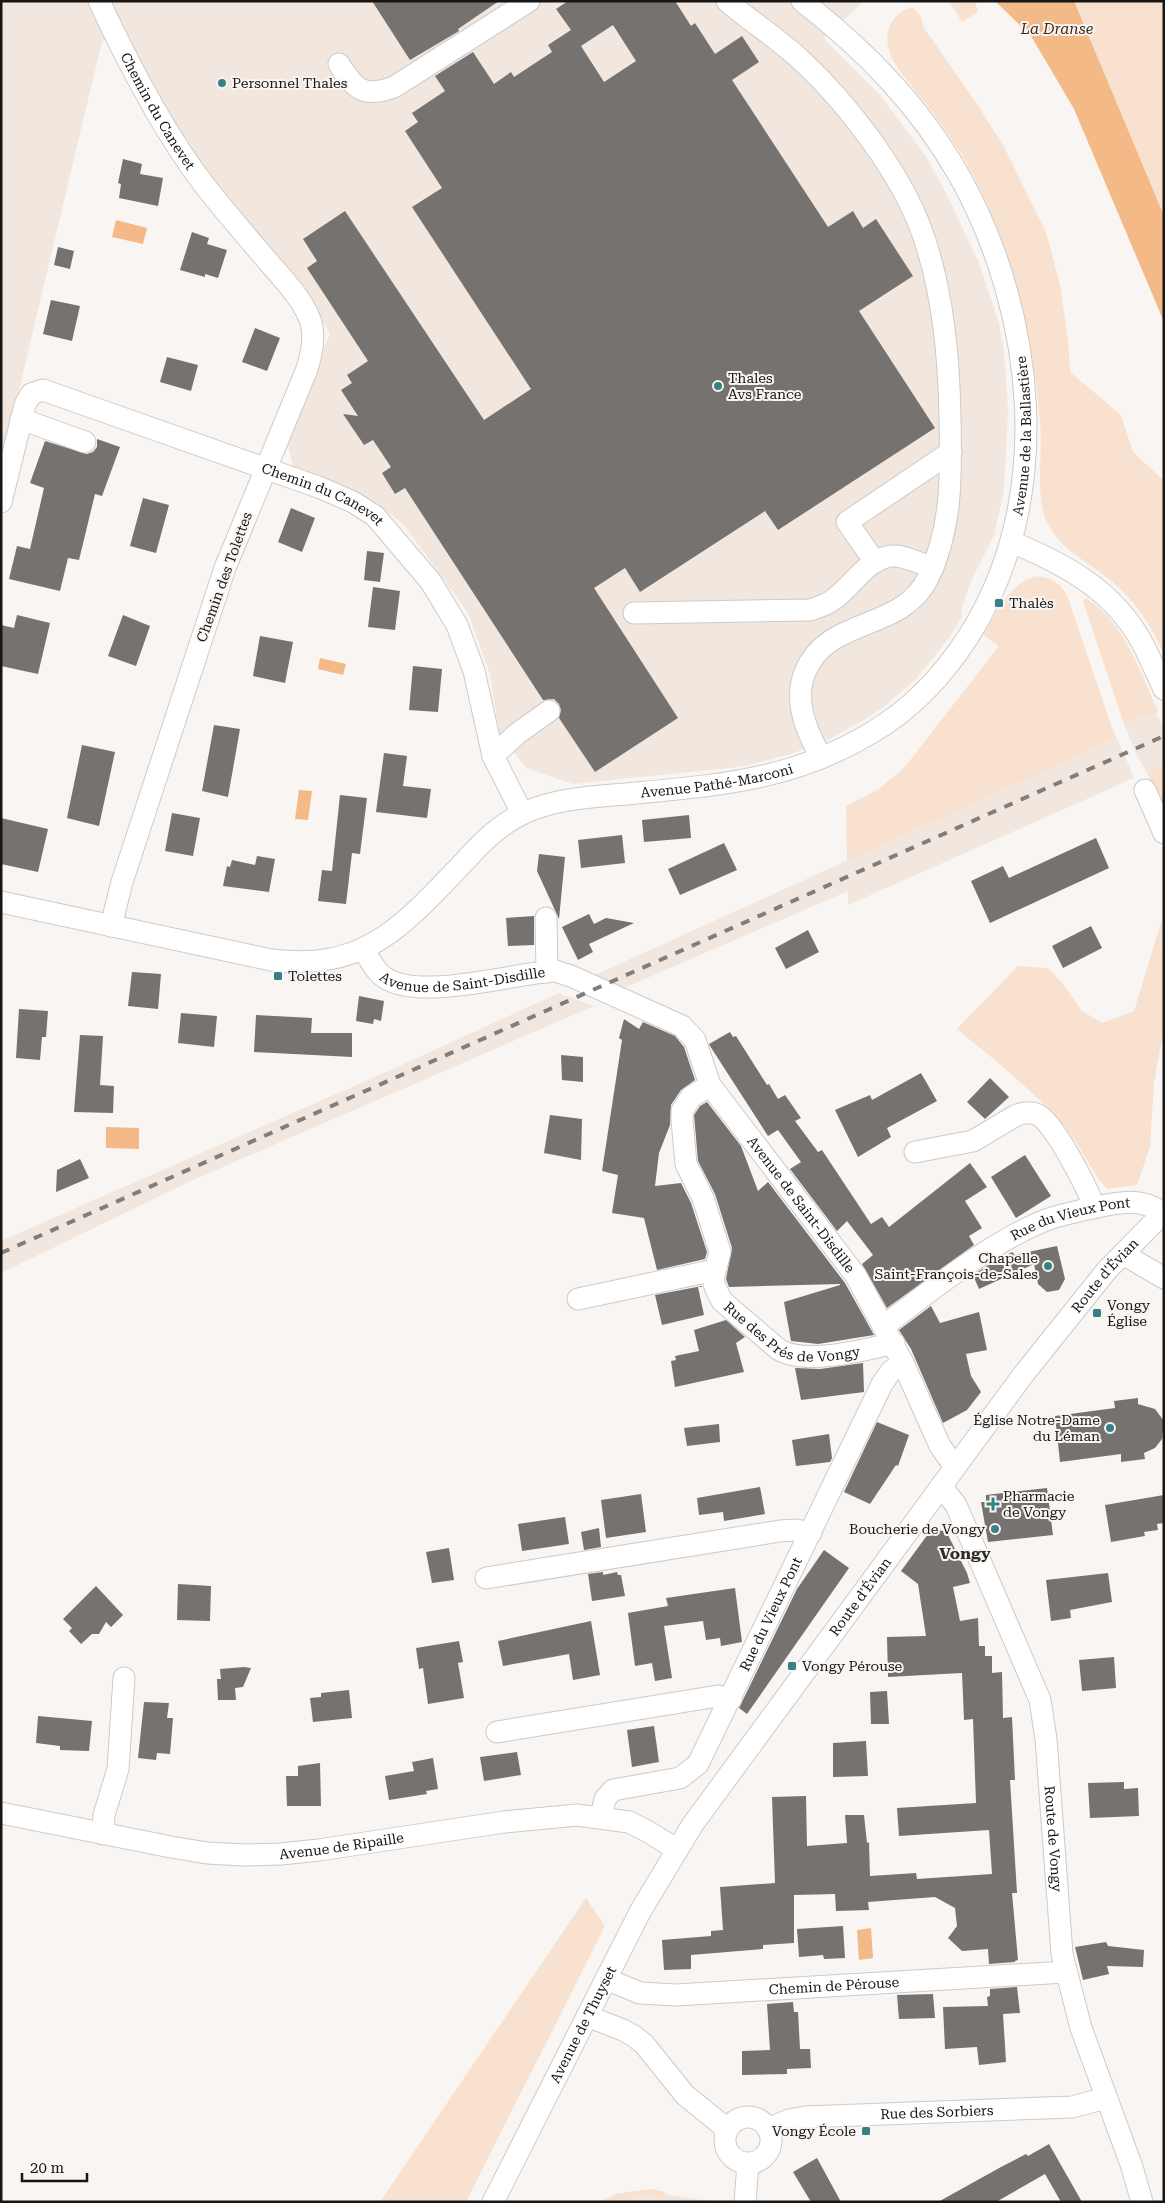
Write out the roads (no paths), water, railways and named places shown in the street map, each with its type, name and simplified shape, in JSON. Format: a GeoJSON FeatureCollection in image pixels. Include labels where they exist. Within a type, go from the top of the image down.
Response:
{"type":"FeatureCollection","features":[{"type":"Feature","properties":{"kind":"street","name":"Chemin du Canevet"},"geometry":{"type":"LineString","coordinates":[[98,1],[117,40],[191,166],[216,200],[295,294],[309,318],[313,341],[312,354],[266,467],[321,488],[364,508],[385,526],[417,563],[445,603],[466,647],[474,671],[493,756],[522,813]]}},
{"type":"Feature","properties":{"kind":"street"},"geometry":{"type":"LineString","coordinates":[[339,64],[354,86],[362,91],[373,93],[384,91],[394,87],[529,1]]}},
{"type":"Feature","properties":{"kind":"street"},"geometry":{"type":"LineString","coordinates":[[727,1],[788,48],[815,74],[864,131],[905,192],[926,244],[938,297],[948,362],[951,452],[949,507],[940,548],[927,580],[910,601],[880,619],[836,636],[816,652],[809,663],[804,676],[800,702],[806,728],[822,758]]}},
{"type":"Feature","properties":{"kind":"street","name":"Avenue de la Ballastière"},"geometry":{"type":"LineString","coordinates":[[802,1],[854,44],[907,99],[960,177],[989,239],[1010,304],[1022,371],[1025,405],[1026,440],[1024,474],[1020,508],[1012,542]]}},
{"type":"Feature","properties":{"kind":"street"},"geometry":{"type":"LineString","coordinates":[[1,502],[25,405],[31,394],[43,390],[266,467]]}},
{"type":"Feature","properties":{"kind":"street"},"geometry":{"type":"LineString","coordinates":[[21,419],[85,442]]}},
{"type":"Feature","properties":{"kind":"street"},"geometry":{"type":"LineString","coordinates":[[875,562],[847,522],[951,452]]}},
{"type":"Feature","properties":{"kind":"street","name":"Chemin des Tolettes"},"geometry":{"type":"LineString","coordinates":[[111,926],[122,882],[218,586],[266,467]]}},
{"type":"Feature","properties":{"kind":"street"},"geometry":{"type":"LineString","coordinates":[[1012,542],[1049,558],[1086,579],[1116,604],[1138,635],[1164,689]]}},
{"type":"Feature","properties":{"kind":"street","name":"Avenue Pathé-Marconi"},"geometry":{"type":"LineString","coordinates":[[364,949],[400,926],[483,842],[501,826],[522,813],[553,802],[571,799],[743,782],[796,768],[822,758],[872,733],[918,700],[934,683],[975,626],[1002,571],[1012,542]]}},
{"type":"Feature","properties":{"kind":"street"},"geometry":{"type":"LineString","coordinates":[[634,612],[810,610],[834,600],[881,558],[895,556],[933,568]]}},
{"type":"Feature","properties":{"kind":"street"},"geometry":{"type":"LineString","coordinates":[[493,756],[518,733],[549,711]]}},
{"type":"Feature","properties":{"kind":"street"},"geometry":{"type":"LineString","coordinates":[[1145,790],[1164,833]]}},
{"type":"Feature","properties":{"kind":"street","name":"Avenue de Saint-Disdille"},"geometry":{"type":"LineString","coordinates":[[1,902],[288,963],[320,962],[350,955],[364,949],[376,969],[386,979],[420,986],[448,986],[547,972],[563,972],[682,1026],[695,1040],[710,1085],[846,1260],[889,1335],[940,1446],[955,1466]]}},
{"type":"Feature","properties":{"kind":"street"},"geometry":{"type":"LineString","coordinates":[[546,918],[547,972]]}},
{"type":"Feature","properties":{"kind":"street","name":"Rue des Prés de Vongy"},"geometry":{"type":"LineString","coordinates":[[710,1085],[690,1097],[682,1111],[682,1120],[686,1164],[703,1198],[720,1252],[719,1262],[715,1270],[715,1287],[722,1300],[784,1353],[798,1356],[845,1354],[889,1335]]}},
{"type":"Feature","properties":{"kind":"street"},"geometry":{"type":"LineString","coordinates":[[915,1152],[973,1141],[1015,1116],[1037,1114],[1049,1124],[1090,1195],[1094,1208]]}},
{"type":"Feature","properties":{"kind":"street","name":"Rue du Vieux Pont"},"geometry":{"type":"LineString","coordinates":[[889,1335],[952,1275],[1013,1237],[1047,1220],[1094,1208],[1135,1201],[1163,1212]]}},
{"type":"Feature","properties":{"kind":"street","name":"Route d'Évian"},"geometry":{"type":"LineString","coordinates":[[676,1849],[710,1799],[955,1466],[1052,1338],[1123,1254],[1163,1212]]}},
{"type":"Feature","properties":{"kind":"street"},"geometry":{"type":"LineString","coordinates":[[1123,1254],[1164,1278]]}},
{"type":"Feature","properties":{"kind":"street"},"geometry":{"type":"LineString","coordinates":[[578,1300],[715,1270]]}},
{"type":"Feature","properties":{"kind":"street","name":"Rue du Vieux Pont"},"geometry":{"type":"LineString","coordinates":[[601,1817],[605,1798],[613,1790],[668,1781],[690,1772],[705,1754],[882,1384],[891,1371],[903,1363]]}},
{"type":"Feature","properties":{"kind":"street","name":"Route de Vongy"},"geometry":{"type":"LineString","coordinates":[[941,1486],[956,1505],[1040,1700],[1046,1739],[1060,1940],[1066,1972],[1081,2028],[1142,2202]]}},
{"type":"Feature","properties":{"kind":"street"},"geometry":{"type":"LineString","coordinates":[[486,1578],[780,1531],[796,1530],[811,1533]]}},
{"type":"Feature","properties":{"kind":"street"},"geometry":{"type":"LineString","coordinates":[[103,1834],[108,1800],[118,1769],[124,1678]]}},
{"type":"Feature","properties":{"kind":"street"},"geometry":{"type":"LineString","coordinates":[[497,1732],[718,1696],[731,1699]]}},
{"type":"Feature","properties":{"kind":"street","name":"Avenue de Ripaille"},"geometry":{"type":"LineString","coordinates":[[1,1813],[207,1853],[244,1855],[281,1854],[526,1819],[578,1815],[601,1817],[640,1827],[676,1849]]}},
{"type":"Feature","properties":{"kind":"street","name":"Avenue de Thuyset"},"geometry":{"type":"LineString","coordinates":[[494,2202],[606,1979],[676,1849]]}},
{"type":"Feature","properties":{"kind":"street","name":"Chemin de Pérouse"},"geometry":{"type":"LineString","coordinates":[[606,1979],[640,1993],[676,1996],[1066,1972]]}},
{"type":"Feature","properties":{"kind":"street"},"geometry":{"type":"LineString","coordinates":[[587,2016],[623,2030],[644,2044],[685,2095],[727,2129]]}},
{"type":"Feature","properties":{"kind":"street","name":"Rue des Sorbiers"},"geometry":{"type":"LineString","coordinates":[[768,2129],[789,2120],[805,2117],[1072,2107],[1106,2098]]}},
{"type":"Feature","properties":{"kind":"street"},"geometry":{"type":"LineString","coordinates":[[748,2117],[756,2118],[768,2129],[771,2145],[763,2159],[748,2164],[732,2159],[727,2152],[724,2136],[732,2122],[748,2117]]}},
{"type":"Feature","properties":{"kind":"street"},"geometry":{"type":"LineString","coordinates":[[745,2202],[748,2164]]}},
{"type":"Feature","properties":{"kind":"water","name":"La Dranse"},"geometry":{"type":"Polygon","coordinates":[[[995,1],[1074,1],[1164,216],[1164,322],[1074,109],[1031,36],[995,1]]]}},
{"type":"Feature","properties":{"kind":"water"},"geometry":{"type":"Polygon","coordinates":[[[116,220],[147,228],[143,244],[112,237],[116,220]]]}},
{"type":"Feature","properties":{"kind":"water"},"geometry":{"type":"Polygon","coordinates":[[[320,658],[346,664],[343,675],[318,669],[320,658]]]}},
{"type":"Feature","properties":{"kind":"water"},"geometry":{"type":"Polygon","coordinates":[[[299,790],[312,791],[308,820],[295,819],[299,790]]]}},
{"type":"Feature","properties":{"kind":"water"},"geometry":{"type":"Polygon","coordinates":[[[106,1127],[139,1128],[139,1149],[106,1148],[106,1127]]]}},
{"type":"Feature","properties":{"kind":"water"},"geometry":{"type":"Polygon","coordinates":[[[871,1928],[873,1958],[859,1960],[857,1930],[871,1928]]]}},
{"type":"Feature","properties":{"kind":"railway"},"geometry":{"type":"LineString","coordinates":[[1,1253],[1164,736]]}},
{"type":"Feature","properties":{"kind":"place","name":"Personnel Thales"},"geometry":{"type":"Point","coordinates":[222,83]}},
{"type":"Feature","properties":{"kind":"place","name":"Thales Avs France"},"geometry":{"type":"Point","coordinates":[718,386]}},
{"type":"Feature","properties":{"kind":"place","name":"Thalès"},"geometry":{"type":"Point","coordinates":[999,603]}},
{"type":"Feature","properties":{"kind":"place","name":"Tolettes"},"geometry":{"type":"Point","coordinates":[278,976]}},
{"type":"Feature","properties":{"kind":"place","name":"Chapelle Saint-François-de-Sales"},"geometry":{"type":"Point","coordinates":[1048,1266]}},
{"type":"Feature","properties":{"kind":"place","name":"Vongy Église"},"geometry":{"type":"Point","coordinates":[1097,1313]}},
{"type":"Feature","properties":{"kind":"place","name":"Église Notre-Dame du Léman"},"geometry":{"type":"Point","coordinates":[1110,1428]}},
{"type":"Feature","properties":{"kind":"place","name":"Pharmacie de Vongy"},"geometry":{"type":"Point","coordinates":[993,1504]}},
{"type":"Feature","properties":{"kind":"place","name":"Boucherie de Vongy"},"geometry":{"type":"Point","coordinates":[995,1529]}},
{"type":"Feature","properties":{"kind":"place","name":"Vongy Pérouse"},"geometry":{"type":"Point","coordinates":[792,1666]}},
{"type":"Feature","properties":{"kind":"place","name":"Vongy École"},"geometry":{"type":"Point","coordinates":[866,2131]}},
{"type":"Feature","properties":{"kind":"district","name":"Vongy"},"geometry":{"type":"Point","coordinates":[965,1553]}}]}
